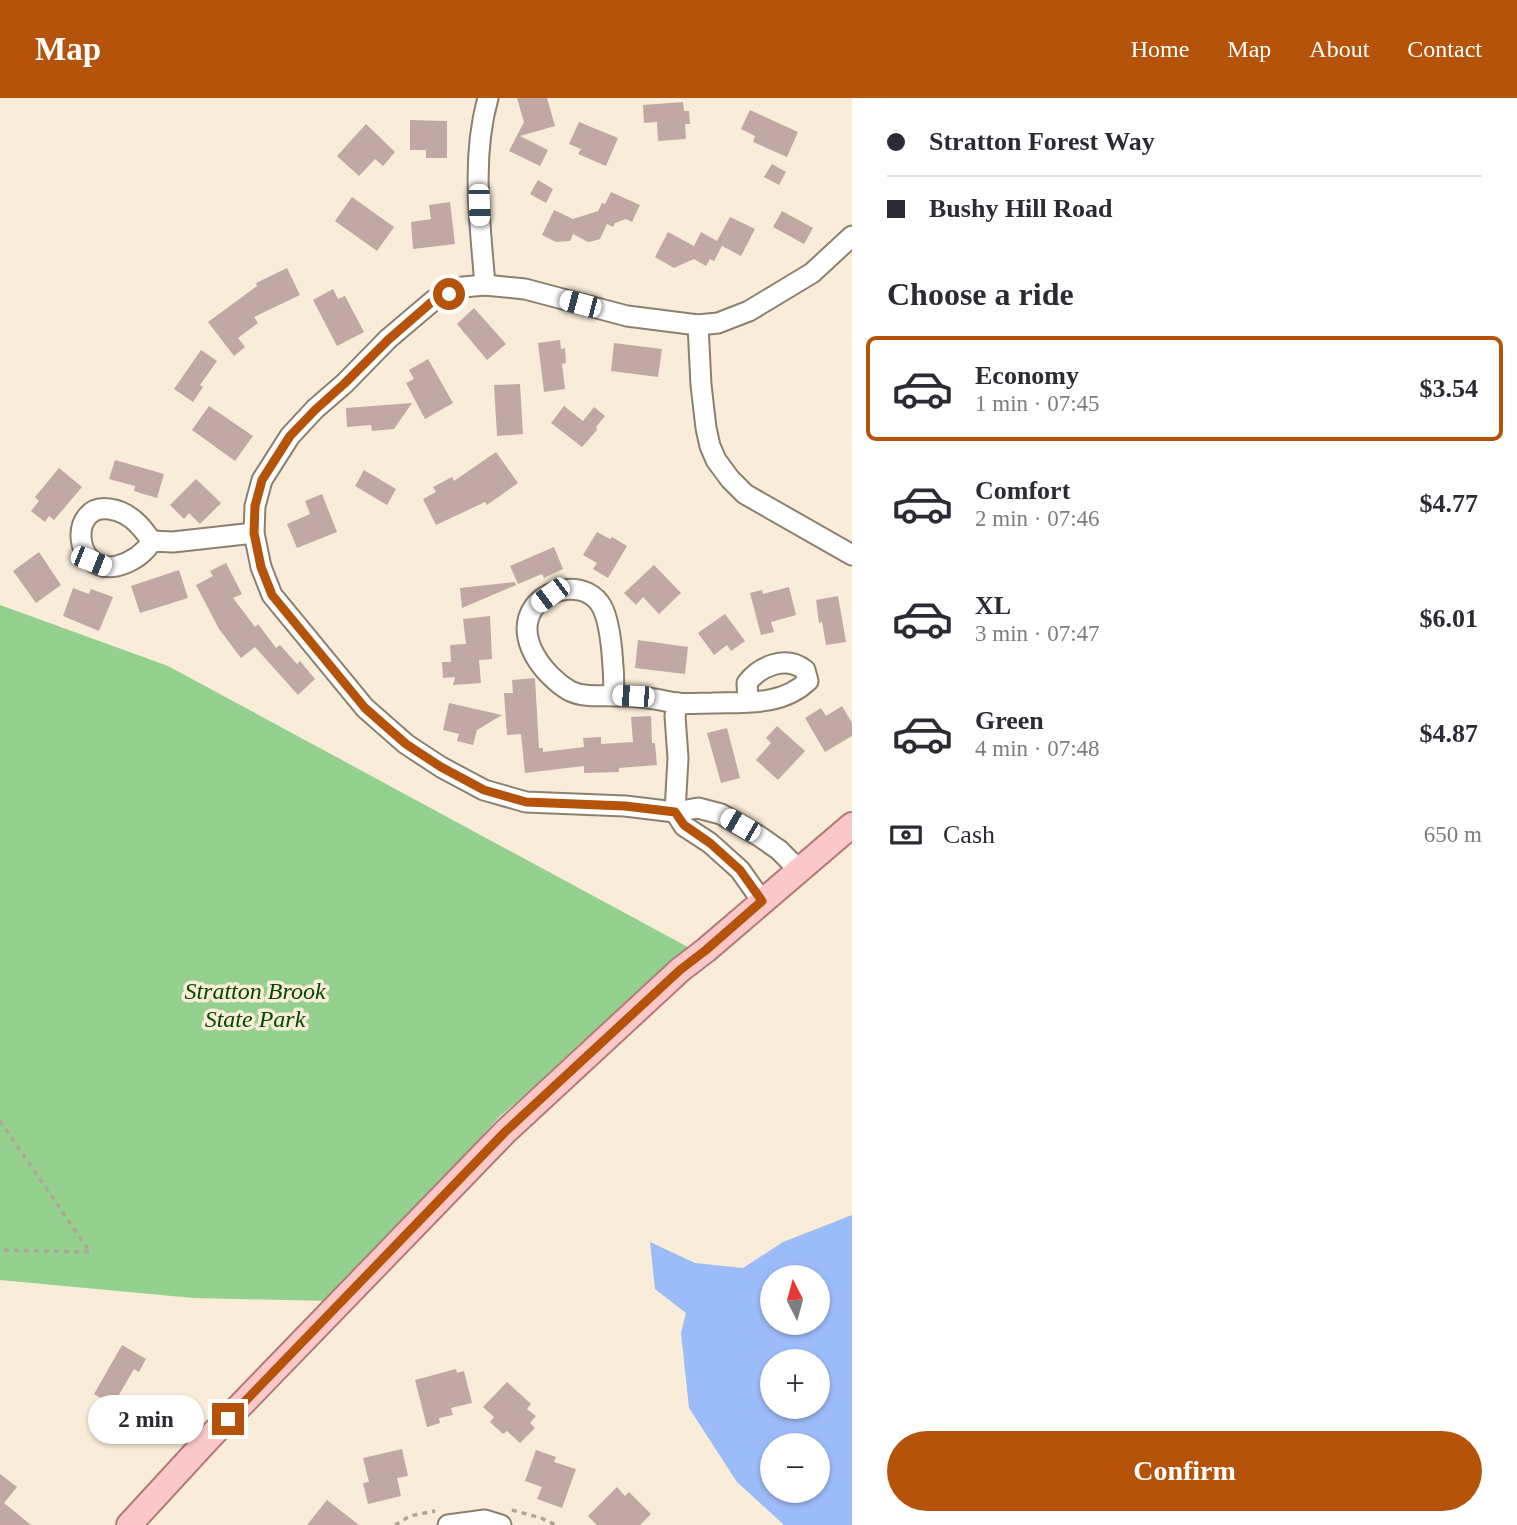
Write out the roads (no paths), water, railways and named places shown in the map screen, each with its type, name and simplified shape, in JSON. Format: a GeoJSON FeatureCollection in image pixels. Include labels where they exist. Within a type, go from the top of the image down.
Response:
{"type":"FeatureCollection","features":[{"type":"Feature","properties":{"kind":"main road"},"geometry":{"type":"LineString","coordinates":[[129,1525],[209,1438],[505,1132],[680,970],[852,825]]}},
{"type":"Feature","properties":{"kind":"street"},"geometry":{"type":"LineString","coordinates":[[485,285],[478,181],[481,134],[488,98]]}},
{"type":"Feature","properties":{"kind":"street"},"geometry":{"type":"LineString","coordinates":[[799,870],[779,850],[721,814],[698,808],[675,812],[625,806],[526,802],[484,790],[406,744],[365,708],[272,595],[261,567],[254,533],[255,506],[262,480],[290,436],[388,340],[434,300],[463,287],[485,285],[525,289],[627,316],[698,325],[718,323],[749,311],[812,273],[852,236]]}},
{"type":"Feature","properties":{"kind":"street"},"geometry":{"type":"LineString","coordinates":[[698,325],[706,428],[716,460],[745,494],[852,555]]}},
{"type":"Feature","properties":{"kind":"street"},"geometry":{"type":"LineString","coordinates":[[152,541],[173,542],[254,533]]}},
{"type":"Feature","properties":{"kind":"street"},"geometry":{"type":"LineString","coordinates":[[614,695],[608,623],[600,604],[590,594],[578,589],[566,589],[535,605],[527,629],[531,646],[540,664],[568,690],[581,695],[614,695],[678,703],[748,702]]}},
{"type":"Feature","properties":{"kind":"street"},"geometry":{"type":"LineString","coordinates":[[678,703],[675,716],[678,758],[675,812],[684,825],[710,843],[740,870],[762,901]]}},
{"type":"Feature","properties":{"kind":"street"},"geometry":{"type":"LineString","coordinates":[[448,1525],[485,1520],[501,1525]]}},
{"type":"Feature","properties":{"kind":"water"},"geometry":{"type":"Polygon","coordinates":[[[852,1215],[852,1525],[784,1525],[737,1482],[689,1408],[681,1333],[686,1313],[655,1289],[650,1242],[695,1263],[743,1268],[783,1242],[852,1215]]]}},
{"type":"Feature","properties":{"kind":"park label","name":"Stratton Brook State Park"},"geometry":{"type":"Point","coordinates":[255,1005]}}]}
